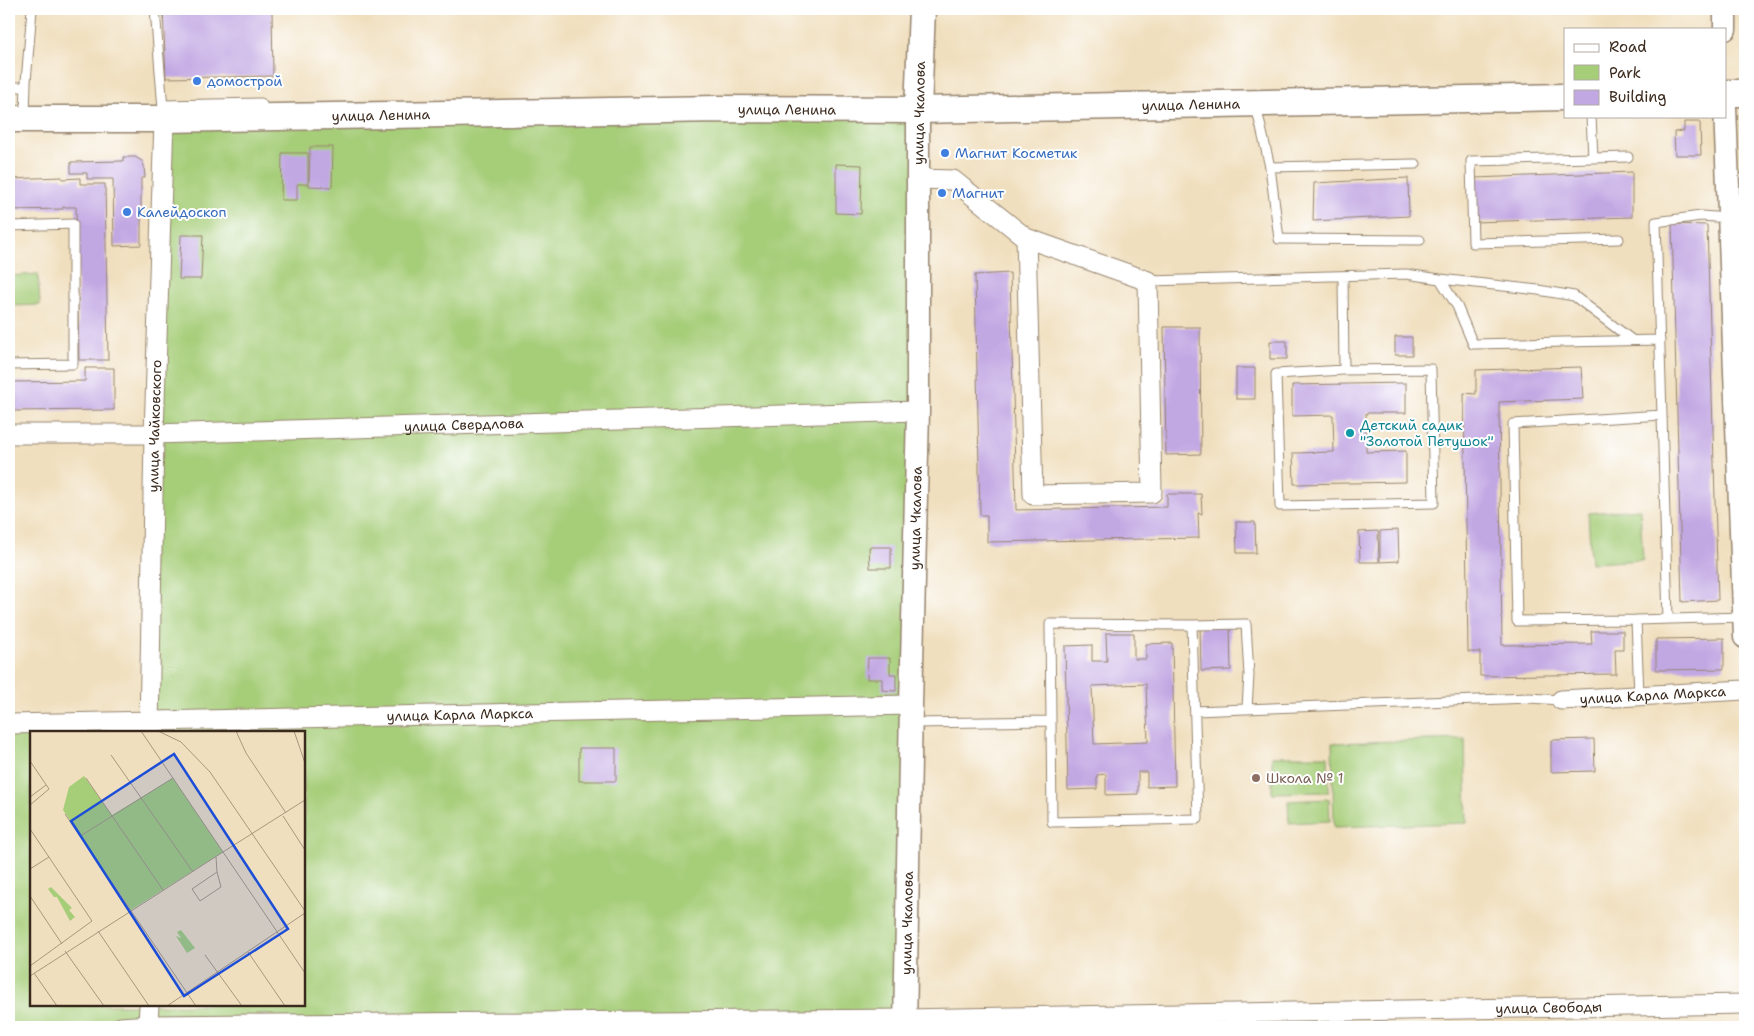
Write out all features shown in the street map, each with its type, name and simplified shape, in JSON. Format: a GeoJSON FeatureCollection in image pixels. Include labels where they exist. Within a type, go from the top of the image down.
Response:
{"type":"FeatureCollection","features":[{"type":"Feature","properties":{"kind":"main road","name":"улица Чкалова"},"geometry":{"type":"LineString","coordinates":[[918,110],[922,9]]}},
{"type":"Feature","properties":{"kind":"main road"},"geometry":{"type":"LineString","coordinates":[[1726,93],[1745,93]]}},
{"type":"Feature","properties":{"kind":"main road","name":"улица Ленина"},"geometry":{"type":"LineString","coordinates":[[17,119],[163,112],[270,117],[717,109],[918,110],[1564,97]]}},
{"type":"Feature","properties":{"kind":"street"},"geometry":{"type":"LineString","coordinates":[[1725,9],[1725,28]]}},
{"type":"Feature","properties":{"kind":"street","name":"улица Чкалова"},"geometry":{"type":"LineString","coordinates":[[905,1023],[910,714],[918,411],[918,110]]}},
{"type":"Feature","properties":{"kind":"street","name":"улица Чайковского"},"geometry":{"type":"LineString","coordinates":[[149,726],[154,434],[163,112]]}},
{"type":"Feature","properties":{"kind":"street"},"geometry":{"type":"LineString","coordinates":[[1725,118],[1729,218],[1740,384],[1745,627]]}},
{"type":"Feature","properties":{"kind":"street"},"geometry":{"type":"LineString","coordinates":[[918,178],[953,180],[1026,238],[1148,281],[1152,493],[1033,496],[1026,238]]}},
{"type":"Feature","properties":{"kind":"street","name":"улица Свердлова"},"geometry":{"type":"LineString","coordinates":[[9,434],[154,434],[918,411]]}},
{"type":"Feature","properties":{"kind":"street","name":"улица Карла Маркса"},"geometry":{"type":"LineString","coordinates":[[1561,700],[1745,690]]}},
{"type":"Feature","properties":{"kind":"street","name":"улица Карла Маркса"},"geometry":{"type":"LineString","coordinates":[[9,724],[149,726],[910,714]]}},
{"type":"Feature","properties":{"kind":"street","name":"улица Свободы"},"geometry":{"type":"LineString","coordinates":[[121,1027],[148,1025],[905,1023],[1745,1004]]}},
{"type":"Feature","properties":{"kind":"street"},"geometry":{"type":"LineString","coordinates":[[148,1025],[149,1006]]}},
{"type":"Feature","properties":{"kind":"lane"},"geometry":{"type":"LineString","coordinates":[[17,119],[26,87],[32,9]]}},
{"type":"Feature","properties":{"kind":"lane"},"geometry":{"type":"LineString","coordinates":[[155,9],[163,112]]}},
{"type":"Feature","properties":{"kind":"lane"},"geometry":{"type":"LineString","coordinates":[[9,87],[26,87]]}},
{"type":"Feature","properties":{"kind":"lane"},"geometry":{"type":"LineString","coordinates":[[1256,103],[1270,167],[1278,239],[1420,240]]}},
{"type":"Feature","properties":{"kind":"lane"},"geometry":{"type":"LineString","coordinates":[[1591,118],[1593,158]]}},
{"type":"Feature","properties":{"kind":"lane"},"geometry":{"type":"LineString","coordinates":[[1619,239],[1473,243],[1471,161],[1628,157]]}},
{"type":"Feature","properties":{"kind":"lane"},"geometry":{"type":"LineString","coordinates":[[1270,167],[1416,164]]}},
{"type":"Feature","properties":{"kind":"lane"},"geometry":{"type":"LineString","coordinates":[[1668,619],[1656,222],[1701,216],[1729,218]]}},
{"type":"Feature","properties":{"kind":"lane"},"geometry":{"type":"LineString","coordinates":[[9,226],[73,224],[73,364],[9,365]]}},
{"type":"Feature","properties":{"kind":"lane"},"geometry":{"type":"LineString","coordinates":[[1148,281],[1406,274],[1538,290],[1574,296],[1632,340]]}},
{"type":"Feature","properties":{"kind":"lane"},"geometry":{"type":"LineString","coordinates":[[1343,276],[1344,370]]}},
{"type":"Feature","properties":{"kind":"lane"},"geometry":{"type":"LineString","coordinates":[[1440,279],[1457,306],[1473,344],[1660,340]]}},
{"type":"Feature","properties":{"kind":"lane"},"geometry":{"type":"LineString","coordinates":[[1431,369],[1434,503],[1280,506],[1276,374],[1344,370],[1431,369]]}},
{"type":"Feature","properties":{"kind":"lane"},"geometry":{"type":"LineString","coordinates":[[1662,415],[1513,424],[1518,621],[1668,619],[1745,627]]}},
{"type":"Feature","properties":{"kind":"lane"},"geometry":{"type":"LineString","coordinates":[[1636,620],[1639,695]]}},
{"type":"Feature","properties":{"kind":"lane"},"geometry":{"type":"LineString","coordinates":[[1192,625],[1198,819],[1052,822],[1050,624],[1246,624],[1249,675],[1247,708]]}},
{"type":"Feature","properties":{"kind":"lane"},"geometry":{"type":"LineString","coordinates":[[1194,711],[1367,706],[1529,698],[1561,700]]}},
{"type":"Feature","properties":{"kind":"lane"},"geometry":{"type":"LineString","coordinates":[[910,714],[1051,721]]}},
{"type":"Feature","properties":{"kind":"green space"},"geometry":{"type":"Polygon","coordinates":[[[918,110],[905,1019],[9,1027],[9,724],[148,720],[164,119],[918,110]]]}},
{"type":"Feature","properties":{"kind":"green space"},"geometry":{"type":"Polygon","coordinates":[[[38,274],[40,305],[9,306],[9,276],[38,274]]]}},
{"type":"Feature","properties":{"kind":"green space"},"geometry":{"type":"Polygon","coordinates":[[[1640,509],[1643,560],[1591,563],[1588,513],[1640,509]]]}},
{"type":"Feature","properties":{"kind":"green space"},"geometry":{"type":"Polygon","coordinates":[[[1465,739],[1467,823],[1334,827],[1332,743],[1465,739]]]}},
{"type":"Feature","properties":{"kind":"green space"},"geometry":{"type":"Polygon","coordinates":[[[1272,756],[1328,756],[1329,792],[1272,793],[1272,756]]]}},
{"type":"Feature","properties":{"kind":"green space"},"geometry":{"type":"Polygon","coordinates":[[[1329,799],[1330,821],[1289,823],[1288,801],[1329,799]]]}},
{"type":"Feature","properties":{"kind":"building"},"geometry":{"type":"Polygon","coordinates":[[[163,9],[272,9],[273,76],[166,78],[163,9]]]}},
{"type":"Feature","properties":{"kind":"building"},"geometry":{"type":"Polygon","coordinates":[[[1684,122],[1700,122],[1701,155],[1675,155],[1674,132],[1684,131],[1684,122]]]}},
{"type":"Feature","properties":{"kind":"building"},"geometry":{"type":"Polygon","coordinates":[[[310,147],[333,147],[332,187],[309,186],[310,147]]]}},
{"type":"Feature","properties":{"kind":"building"},"geometry":{"type":"Polygon","coordinates":[[[282,153],[308,153],[308,184],[297,184],[297,200],[281,200],[282,153]]]}},
{"type":"Feature","properties":{"kind":"building","name":"Калейдоскоп"},"geometry":{"type":"Polygon","coordinates":[[[123,157],[135,157],[142,161],[144,166],[145,178],[141,178],[141,245],[114,246],[113,179],[87,179],[87,173],[71,173],[71,162],[123,161],[123,157]]]}},
{"type":"Feature","properties":{"kind":"building"},"geometry":{"type":"Polygon","coordinates":[[[836,164],[862,165],[861,214],[836,213],[836,164]]]}},
{"type":"Feature","properties":{"kind":"building"},"geometry":{"type":"Polygon","coordinates":[[[1632,172],[1632,217],[1474,222],[1475,178],[1632,172]]]}},
{"type":"Feature","properties":{"kind":"building"},"geometry":{"type":"Polygon","coordinates":[[[62,177],[62,179],[80,178],[80,184],[105,184],[108,360],[79,360],[76,207],[9,210],[9,179],[62,177]]]}},
{"type":"Feature","properties":{"kind":"building"},"geometry":{"type":"Polygon","coordinates":[[[1408,178],[1409,216],[1313,221],[1314,183],[1408,178]]]}},
{"type":"Feature","properties":{"kind":"building"},"geometry":{"type":"Polygon","coordinates":[[[1672,224],[1707,225],[1718,600],[1682,602],[1672,224]]]}},
{"type":"Feature","properties":{"kind":"building"},"geometry":{"type":"Polygon","coordinates":[[[181,235],[203,235],[201,279],[179,279],[181,235]]]}},
{"type":"Feature","properties":{"kind":"building"},"geometry":{"type":"Polygon","coordinates":[[[1010,273],[1016,510],[1167,507],[1167,494],[1201,494],[1202,514],[1198,513],[1199,538],[987,542],[987,515],[980,515],[975,275],[1010,273]]]}},
{"type":"Feature","properties":{"kind":"building"},"geometry":{"type":"Polygon","coordinates":[[[1164,327],[1200,327],[1201,454],[1166,455],[1164,327]]]}},
{"type":"Feature","properties":{"kind":"building"},"geometry":{"type":"Polygon","coordinates":[[[1395,337],[1412,337],[1412,355],[1395,355],[1395,337]]]}},
{"type":"Feature","properties":{"kind":"building"},"geometry":{"type":"Polygon","coordinates":[[[1270,341],[1287,341],[1287,359],[1270,359],[1270,341]]]}},
{"type":"Feature","properties":{"kind":"building"},"geometry":{"type":"Polygon","coordinates":[[[1581,367],[1583,399],[1499,402],[1502,645],[1592,644],[1591,631],[1623,631],[1623,649],[1615,649],[1616,674],[1480,676],[1480,652],[1468,652],[1464,393],[1476,394],[1476,370],[1581,367]]]}},
{"type":"Feature","properties":{"kind":"building"},"geometry":{"type":"Polygon","coordinates":[[[85,368],[114,368],[114,410],[9,411],[9,382],[85,381],[85,368]]]}},
{"type":"Feature","properties":{"kind":"building"},"geometry":{"type":"Polygon","coordinates":[[[1236,368],[1255,368],[1255,399],[1236,399],[1236,368]]]}},
{"type":"Feature","properties":{"kind":"building","name":"Детский садик \"Золотой Петушок\""},"geometry":{"type":"Polygon","coordinates":[[[1406,383],[1406,413],[1366,413],[1366,452],[1406,451],[1406,482],[1294,484],[1293,453],[1334,452],[1333,415],[1292,416],[1292,385],[1406,383]]]}},
{"type":"Feature","properties":{"kind":"building"},"geometry":{"type":"Polygon","coordinates":[[[1236,522],[1255,522],[1256,553],[1237,553],[1236,522]]]}},
{"type":"Feature","properties":{"kind":"building"},"geometry":{"type":"Polygon","coordinates":[[[1398,530],[1399,561],[1380,562],[1380,531],[1398,530]]]}},
{"type":"Feature","properties":{"kind":"building"},"geometry":{"type":"Polygon","coordinates":[[[1378,531],[1379,562],[1360,562],[1359,532],[1378,531]]]}},
{"type":"Feature","properties":{"kind":"building"},"geometry":{"type":"Polygon","coordinates":[[[869,547],[891,547],[891,568],[870,568],[869,547]]]}},
{"type":"Feature","properties":{"kind":"building"},"geometry":{"type":"Polygon","coordinates":[[[1230,626],[1231,670],[1201,671],[1200,627],[1230,626]]]}},
{"type":"Feature","properties":{"kind":"building"},"geometry":{"type":"Polygon","coordinates":[[[1106,633],[1134,633],[1134,659],[1146,659],[1146,644],[1172,643],[1175,786],[1147,787],[1147,772],[1138,772],[1138,794],[1106,795],[1106,774],[1097,775],[1097,789],[1068,790],[1065,646],[1092,645],[1092,661],[1107,661],[1106,633]],[[1146,684],[1092,686],[1094,744],[1148,742],[1146,684]]]}},
{"type":"Feature","properties":{"kind":"building"},"geometry":{"type":"Polygon","coordinates":[[[1724,638],[1724,669],[1656,670],[1656,639],[1724,638]]]}},
{"type":"Feature","properties":{"kind":"building"},"geometry":{"type":"Polygon","coordinates":[[[868,658],[890,658],[890,674],[896,674],[896,691],[882,690],[882,679],[867,679],[868,658]]]}},
{"type":"Feature","properties":{"kind":"building"},"geometry":{"type":"Polygon","coordinates":[[[1594,739],[1595,771],[1551,772],[1551,740],[1594,739]]]}},
{"type":"Feature","properties":{"kind":"building"},"geometry":{"type":"Polygon","coordinates":[[[579,748],[616,748],[616,781],[579,781],[579,748]]]}},
{"type":"Feature","properties":{"kind":"place","name":"домострой"},"geometry":{"type":"Point","coordinates":[197,81]}},
{"type":"Feature","properties":{"kind":"place","name":"Магнит Косметик"},"geometry":{"type":"Point","coordinates":[945,153]}},
{"type":"Feature","properties":{"kind":"place","name":"Магнит"},"geometry":{"type":"Point","coordinates":[942,193]}},
{"type":"Feature","properties":{"kind":"place","name":"Калейдоскоп"},"geometry":{"type":"Point","coordinates":[127,212]}},
{"type":"Feature","properties":{"kind":"place","name":"Детский садик \"Золотой Петушок\""},"geometry":{"type":"Point","coordinates":[1350,433]}},
{"type":"Feature","properties":{"kind":"place","name":"Школа № 1"},"geometry":{"type":"Point","coordinates":[1256,778]}}]}
